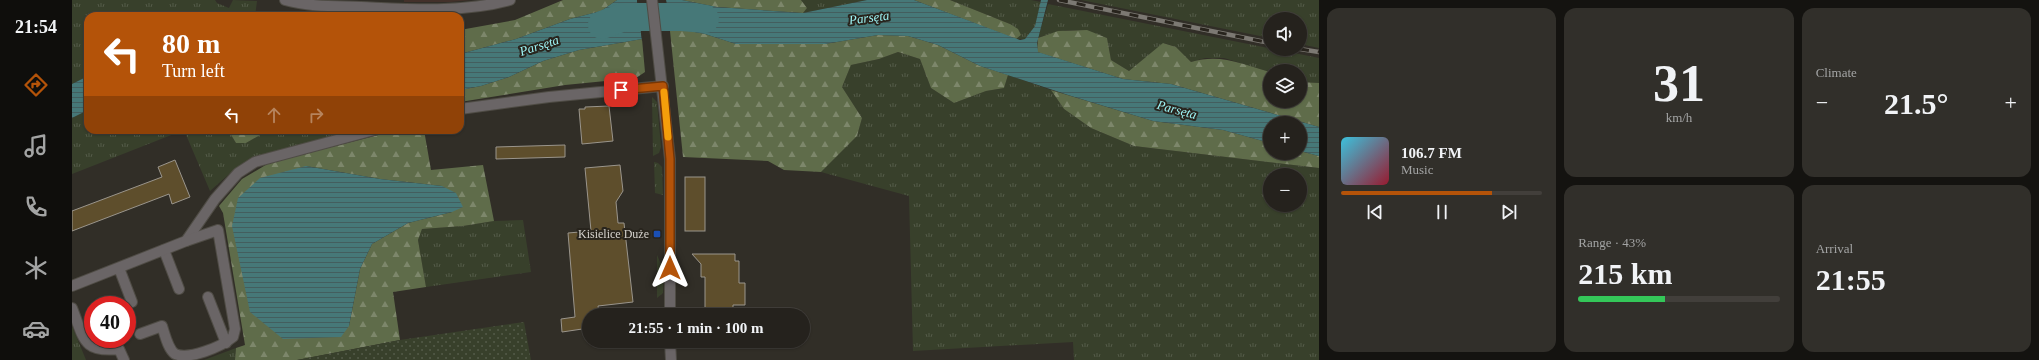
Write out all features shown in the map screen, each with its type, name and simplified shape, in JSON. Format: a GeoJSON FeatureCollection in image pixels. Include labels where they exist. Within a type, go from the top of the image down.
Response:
{"type":"FeatureCollection","features":[{"type":"Feature","properties":{"kind":"street"},"geometry":{"type":"LineString","coordinates":[[285,0],[316,6],[429,8],[485,5],[510,0]]}},
{"type":"Feature","properties":{"kind":"street"},"geometry":{"type":"LineString","coordinates":[[652,0],[663,86],[670,159],[670,308]]}},
{"type":"Feature","properties":{"kind":"street"},"geometry":{"type":"LineString","coordinates":[[464,108],[548,97],[663,86]]}},
{"type":"Feature","properties":{"kind":"street"},"geometry":{"type":"LineString","coordinates":[[186,242],[215,199],[238,173],[255,162],[359,134]]}},
{"type":"Feature","properties":{"kind":"street"},"geometry":{"type":"LineString","coordinates":[[72,286],[218,230],[235,328],[233,337],[226,343],[193,358],[184,358],[175,354],[170,348],[162,326],[140,334]]}},
{"type":"Feature","properties":{"kind":"street"},"geometry":{"type":"LineString","coordinates":[[164,250],[179,289]]}},
{"type":"Feature","properties":{"kind":"street"},"geometry":{"type":"LineString","coordinates":[[119,268],[130,296]]}},
{"type":"Feature","properties":{"kind":"street"},"geometry":{"type":"LineString","coordinates":[[208,297],[226,343]]}},
{"type":"Feature","properties":{"kind":"street"},"geometry":{"type":"LineString","coordinates":[[72,308],[85,342],[92,348],[104,351],[119,349],[124,360]]}},
{"type":"Feature","properties":{"kind":"street"},"geometry":{"type":"LineString","coordinates":[[670,348],[671,360]]}},
{"type":"Feature","properties":{"kind":"shaded area"},"geometry":{"type":"Polygon","coordinates":[[[404,0],[471,0],[450,2],[404,2],[404,0]]]}},
{"type":"Feature","properties":{"kind":"green space"},"geometry":{"type":"Polygon","coordinates":[[[72,0],[215,0],[217,3],[229,8],[233,0],[257,1],[256,12],[84,12],[84,78],[72,84],[72,0]]]}},
{"type":"Feature","properties":{"kind":"green space"},"geometry":{"type":"Polygon","coordinates":[[[563,0],[617,0],[601,11],[570,19],[516,39],[464,53],[464,29],[515,20],[563,0]]]}},
{"type":"Feature","properties":{"kind":"green space"},"geometry":{"type":"Polygon","coordinates":[[[682,0],[801,0],[807,8],[803,13],[717,7],[682,0]]]}},
{"type":"Feature","properties":{"kind":"green space"},"geometry":{"type":"Polygon","coordinates":[[[801,0],[867,0],[803,13],[807,8],[801,0]]]}},
{"type":"Feature","properties":{"kind":"green space"},"geometry":{"type":"Polygon","coordinates":[[[914,0],[950,0],[1010,24],[1018,29],[1021,35],[1016,39],[914,0]]]}},
{"type":"Feature","properties":{"kind":"green space"},"geometry":{"type":"Polygon","coordinates":[[[950,0],[1031,0],[1041,2],[1035,26],[1025,39],[1016,39],[1021,35],[1010,24],[950,0]]]}},
{"type":"Feature","properties":{"kind":"green space"},"geometry":{"type":"Polygon","coordinates":[[[1081,0],[1319,0],[1319,48],[1307,45],[1307,12],[1263,12],[1263,37],[1081,0]]]}},
{"type":"Feature","properties":{"kind":"green space"},"geometry":{"type":"Polygon","coordinates":[[[1048,4],[1263,47],[1263,56],[1307,56],[1319,58],[1319,83],[1307,82],[1307,64],[1263,64],[1263,70],[1224,58],[1205,58],[1191,62],[1176,47],[1164,43],[1129,71],[1111,60],[1107,38],[1097,34],[1073,30],[1057,32],[1038,38],[1048,4]]]}},
{"type":"Feature","properties":{"kind":"green space"},"geometry":{"type":"Polygon","coordinates":[[[679,29],[705,34],[736,44],[825,44],[878,35],[908,36],[938,45],[980,66],[1008,75],[1004,88],[986,91],[954,103],[931,88],[920,59],[898,52],[879,59],[851,65],[842,87],[862,118],[857,136],[821,172],[784,170],[768,161],[683,157],[670,31],[679,29]]]}},
{"type":"Feature","properties":{"kind":"green space"},"geometry":{"type":"Polygon","coordinates":[[[1087,30],[1107,38],[1111,60],[1129,71],[1163,43],[1176,47],[1191,62],[1221,59],[1263,70],[1263,108],[1307,108],[1307,82],[1319,83],[1319,127],[1307,124],[1307,116],[1281,116],[1171,84],[1123,79],[1037,52],[1038,38],[1058,31],[1087,30]]]}},
{"type":"Feature","properties":{"kind":"green space"},"geometry":{"type":"Polygon","coordinates":[[[642,39],[645,72],[636,78],[565,85],[464,101],[464,89],[481,86],[509,77],[543,61],[579,50],[642,39]]]}},
{"type":"Feature","properties":{"kind":"green space"},"geometry":{"type":"Polygon","coordinates":[[[898,52],[920,59],[931,88],[954,103],[986,91],[1004,88],[1008,75],[1051,90],[1064,109],[1091,128],[1134,146],[1319,168],[1319,360],[1074,360],[1073,342],[913,351],[909,196],[821,172],[857,136],[862,118],[842,87],[851,65],[879,59],[898,52]]]}},
{"type":"Feature","properties":{"kind":"green space"},"geometry":{"type":"Polygon","coordinates":[[[1051,90],[1153,121],[1223,130],[1263,141],[1263,160],[1307,160],[1307,153],[1319,156],[1319,168],[1134,146],[1091,128],[1064,109],[1051,90]]]}},
{"type":"Feature","properties":{"kind":"green space"},"geometry":{"type":"Polygon","coordinates":[[[652,97],[657,102],[661,147],[659,153],[653,156],[652,97]]]}},
{"type":"Feature","properties":{"kind":"green space"},"geometry":{"type":"Polygon","coordinates":[[[84,112],[84,134],[174,134],[72,174],[72,118],[84,112]]]}},
{"type":"Feature","properties":{"kind":"green space"},"geometry":{"type":"Polygon","coordinates":[[[186,134],[230,134],[236,143],[246,143],[262,134],[342,134],[257,156],[236,168],[210,191],[186,134]]]}},
{"type":"Feature","properties":{"kind":"green space"},"geometry":{"type":"Polygon","coordinates":[[[230,134],[262,134],[246,143],[236,143],[230,134]]]}},
{"type":"Feature","properties":{"kind":"green space"},"geometry":{"type":"Polygon","coordinates":[[[382,134],[425,134],[431,170],[483,165],[494,221],[463,226],[422,229],[418,240],[426,287],[393,292],[400,340],[297,360],[235,360],[236,348],[245,345],[223,213],[219,206],[242,179],[269,163],[382,134]],[[306,166],[349,326],[360,269],[372,244],[408,223],[452,212],[442,186],[380,179],[306,166]]]}},
{"type":"Feature","properties":{"kind":"green space"},"geometry":{"type":"Polygon","coordinates":[[[654,162],[658,163],[662,167],[663,195],[655,193],[654,162]]]}},
{"type":"Feature","properties":{"kind":"green space"},"geometry":{"type":"Polygon","coordinates":[[[523,220],[531,272],[426,287],[418,240],[422,229],[463,226],[494,221],[523,220]]]}},
{"type":"Feature","properties":{"kind":"green space"},"geometry":{"type":"Polygon","coordinates":[[[657,255],[664,271],[663,293],[657,298],[657,255]]]}},
{"type":"Feature","properties":{"kind":"green space"},"geometry":{"type":"Polygon","coordinates":[[[524,322],[531,360],[297,360],[400,340],[524,322]]]}},
{"type":"Feature","properties":{"kind":"green space"},"geometry":{"type":"Polygon","coordinates":[[[72,326],[86,360],[72,360],[72,326]]]}},
{"type":"Feature","properties":{"kind":"green space"},"geometry":{"type":"Polygon","coordinates":[[[236,348],[235,360],[204,360],[236,348]]]}},
{"type":"Feature","properties":{"kind":"water"},"geometry":{"type":"Polygon","coordinates":[[[617,0],[637,0],[642,39],[579,50],[543,61],[509,77],[481,86],[464,89],[464,53],[516,39],[570,19],[601,11],[617,0]]]}},
{"type":"Feature","properties":{"kind":"water"},"geometry":{"type":"Polygon","coordinates":[[[666,0],[682,0],[717,7],[803,13],[867,0],[914,0],[1020,40],[1025,39],[1035,26],[1041,0],[1048,0],[1037,43],[1038,52],[1123,79],[1171,84],[1281,116],[1263,116],[1263,141],[1223,130],[1153,121],[980,66],[938,45],[908,36],[878,35],[825,44],[736,44],[705,34],[679,29],[670,31],[666,0]]]}},
{"type":"Feature","properties":{"kind":"water"},"geometry":{"type":"Polygon","coordinates":[[[84,78],[84,112],[72,118],[72,84],[84,78]]]}},
{"type":"Feature","properties":{"kind":"water"},"geometry":{"type":"Polygon","coordinates":[[[1307,124],[1319,127],[1319,156],[1307,153],[1307,124]]]}},
{"type":"Feature","properties":{"kind":"water"},"geometry":{"type":"Polygon","coordinates":[[[306,166],[380,179],[442,186],[456,193],[463,207],[452,212],[408,223],[372,244],[360,269],[349,326],[341,337],[283,339],[250,312],[232,226],[238,198],[260,178],[306,166]]]}},
{"type":"Feature","properties":{"kind":"pier"},"geometry":{"type":"Polygon","coordinates":[[[637,0],[639,0],[644,39],[642,41],[637,0]]]}},
{"type":"Feature","properties":{"kind":"pier"},"geometry":{"type":"Polygon","coordinates":[[[664,0],[666,0],[670,33],[668,31],[664,0]]]}},
{"type":"Feature","properties":{"kind":"building"},"geometry":{"type":"Polygon","coordinates":[[[609,106],[613,141],[582,144],[579,109],[585,109],[585,107],[609,106]]]}},
{"type":"Feature","properties":{"kind":"building"},"geometry":{"type":"Polygon","coordinates":[[[565,145],[565,157],[496,159],[496,147],[565,145]]]}},
{"type":"Feature","properties":{"kind":"building"},"geometry":{"type":"Polygon","coordinates":[[[175,160],[190,197],[172,204],[169,194],[72,231],[72,211],[162,177],[158,167],[175,160]]]}},
{"type":"Feature","properties":{"kind":"building"},"geometry":{"type":"Polygon","coordinates":[[[620,165],[623,191],[616,202],[618,223],[624,223],[633,302],[598,306],[598,308],[582,308],[582,329],[562,332],[561,319],[575,317],[568,233],[591,231],[585,168],[620,165]]]}},
{"type":"Feature","properties":{"kind":"building"},"geometry":{"type":"Polygon","coordinates":[[[685,177],[705,177],[705,231],[685,231],[685,177]]]}},
{"type":"Feature","properties":{"kind":"building"},"geometry":{"type":"Polygon","coordinates":[[[692,254],[735,254],[735,261],[739,261],[739,283],[745,283],[745,305],[733,305],[733,308],[705,308],[705,277],[701,277],[701,264],[692,254]]]}},
{"type":"Feature","properties":{"kind":"waterway","name":"Parsęta"},"geometry":{"type":"LineString","coordinates":[[602,25],[624,17],[682,17],[705,19]]}},
{"type":"Feature","properties":{"kind":"railway"},"geometry":{"type":"LineString","coordinates":[[1059,0],[1263,42]]}},
{"type":"Feature","properties":{"kind":"railway"},"geometry":{"type":"LineString","coordinates":[[1307,50],[1319,52]]}},
{"type":"Feature","properties":{"kind":"slow traffic"},"geometry":{"type":"LineString","coordinates":[[664,92],[668,137]]}},
{"type":"Feature","properties":{"kind":"place","name":"Kisielice Duże"},"geometry":{"type":"Point","coordinates":[657,234]}},
{"type":"Feature","properties":{"kind":"route"},"geometry":{"type":"LineString","coordinates":[[621,90],[663,86],[670,159],[670,268]]}}]}
